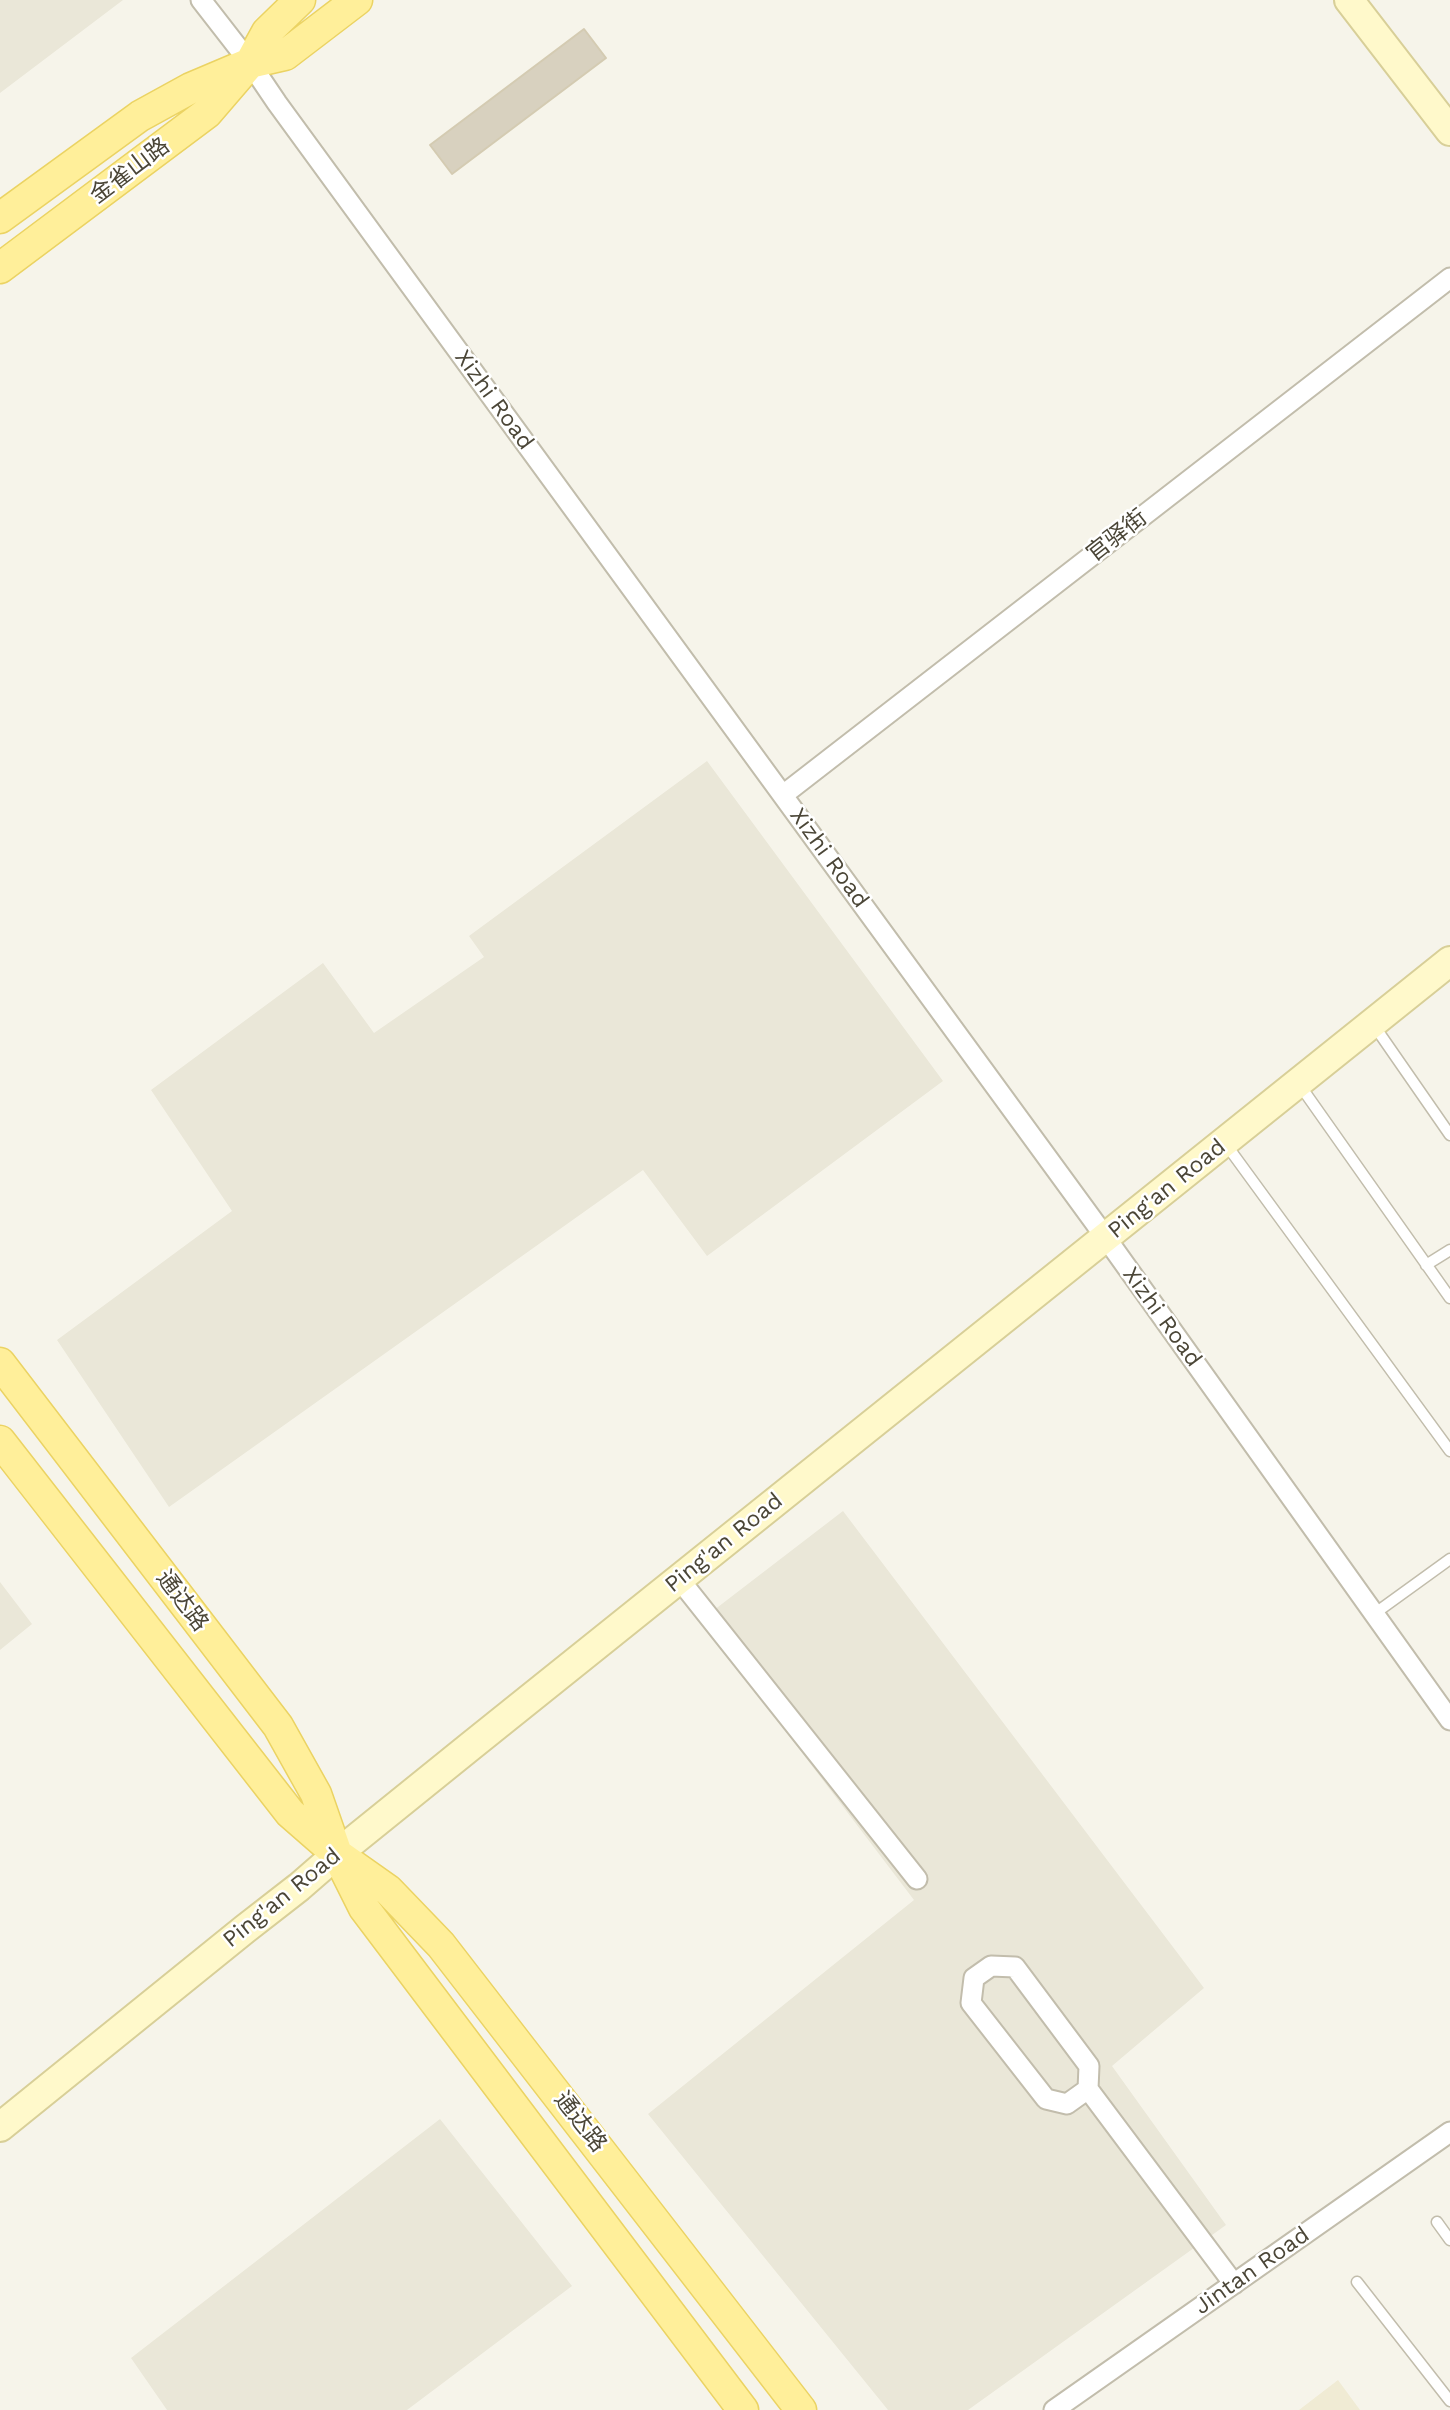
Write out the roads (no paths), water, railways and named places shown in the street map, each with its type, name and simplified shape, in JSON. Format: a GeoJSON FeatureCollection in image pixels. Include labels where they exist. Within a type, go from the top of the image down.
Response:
{"type":"FeatureCollection","features":[{"type":"Feature","properties":{"kind":"main road","name":"金雀山路"},"geometry":{"type":"LineString","coordinates":[[0,268],[207,113],[250,62],[267,32],[300,0]]}},
{"type":"Feature","properties":{"kind":"main road","name":"金雀山路"},"geometry":{"type":"LineString","coordinates":[[0,218],[140,116],[191,88],[250,62],[285,55],[357,0]]}},
{"type":"Feature","properties":{"kind":"main road"},"geometry":{"type":"LineString","coordinates":[[1349,0],[1450,131]]}},
{"type":"Feature","properties":{"kind":"main road","name":"Ping'an Road"},"geometry":{"type":"LineString","coordinates":[[0,2126],[1450,961]]}},
{"type":"Feature","properties":{"kind":"main road","name":"通达路"},"geometry":{"type":"LineString","coordinates":[[0,1363],[278,1726],[316,1794],[337,1854],[364,1908],[743,2410]]}},
{"type":"Feature","properties":{"kind":"main road","name":"通达路"},"geometry":{"type":"LineString","coordinates":[[0,1441],[290,1813],[337,1854],[388,1890],[441,1945],[802,2410]]}},
{"type":"Feature","properties":{"kind":"street","name":"Xizhi Road"},"geometry":{"type":"LineString","coordinates":[[201,0],[250,62],[277,103],[1106,1238],[1450,1720]]}},
{"type":"Feature","properties":{"kind":"street","name":"官驿街"},"geometry":{"type":"LineString","coordinates":[[783,794],[1450,278]]}},
{"type":"Feature","properties":{"kind":"street"},"geometry":{"type":"LineString","coordinates":[[679,1579],[916,1879]]}},
{"type":"Feature","properties":{"kind":"street"},"geometry":{"type":"LineString","coordinates":[[1088,2090],[1067,2104],[1046,2099],[971,2003],[974,1978],[990,1966],[1015,1966],[1089,2066],[1088,2090],[1234,2284]]}},
{"type":"Feature","properties":{"kind":"street","name":"Jintan Road"},"geometry":{"type":"LineString","coordinates":[[1054,2410],[1450,2132]]}},
{"type":"Feature","properties":{"kind":"lane"},"geometry":{"type":"LineString","coordinates":[[1372,1024],[1450,1135]]}},
{"type":"Feature","properties":{"kind":"lane"},"geometry":{"type":"LineString","coordinates":[[1298,1083],[1450,1298]]}},
{"type":"Feature","properties":{"kind":"lane"},"geometry":{"type":"LineString","coordinates":[[1225,1143],[1450,1451]]}},
{"type":"Feature","properties":{"kind":"lane"},"geometry":{"type":"LineString","coordinates":[[1426,1265],[1450,1250]]}},
{"type":"Feature","properties":{"kind":"lane"},"geometry":{"type":"LineString","coordinates":[[1374,1614],[1450,1559]]}},
{"type":"Feature","properties":{"kind":"lane"},"geometry":{"type":"LineString","coordinates":[[1437,2222],[1450,2240]]}},
{"type":"Feature","properties":{"kind":"lane"},"geometry":{"type":"LineString","coordinates":[[1357,2281],[1450,2401]]}}]}
